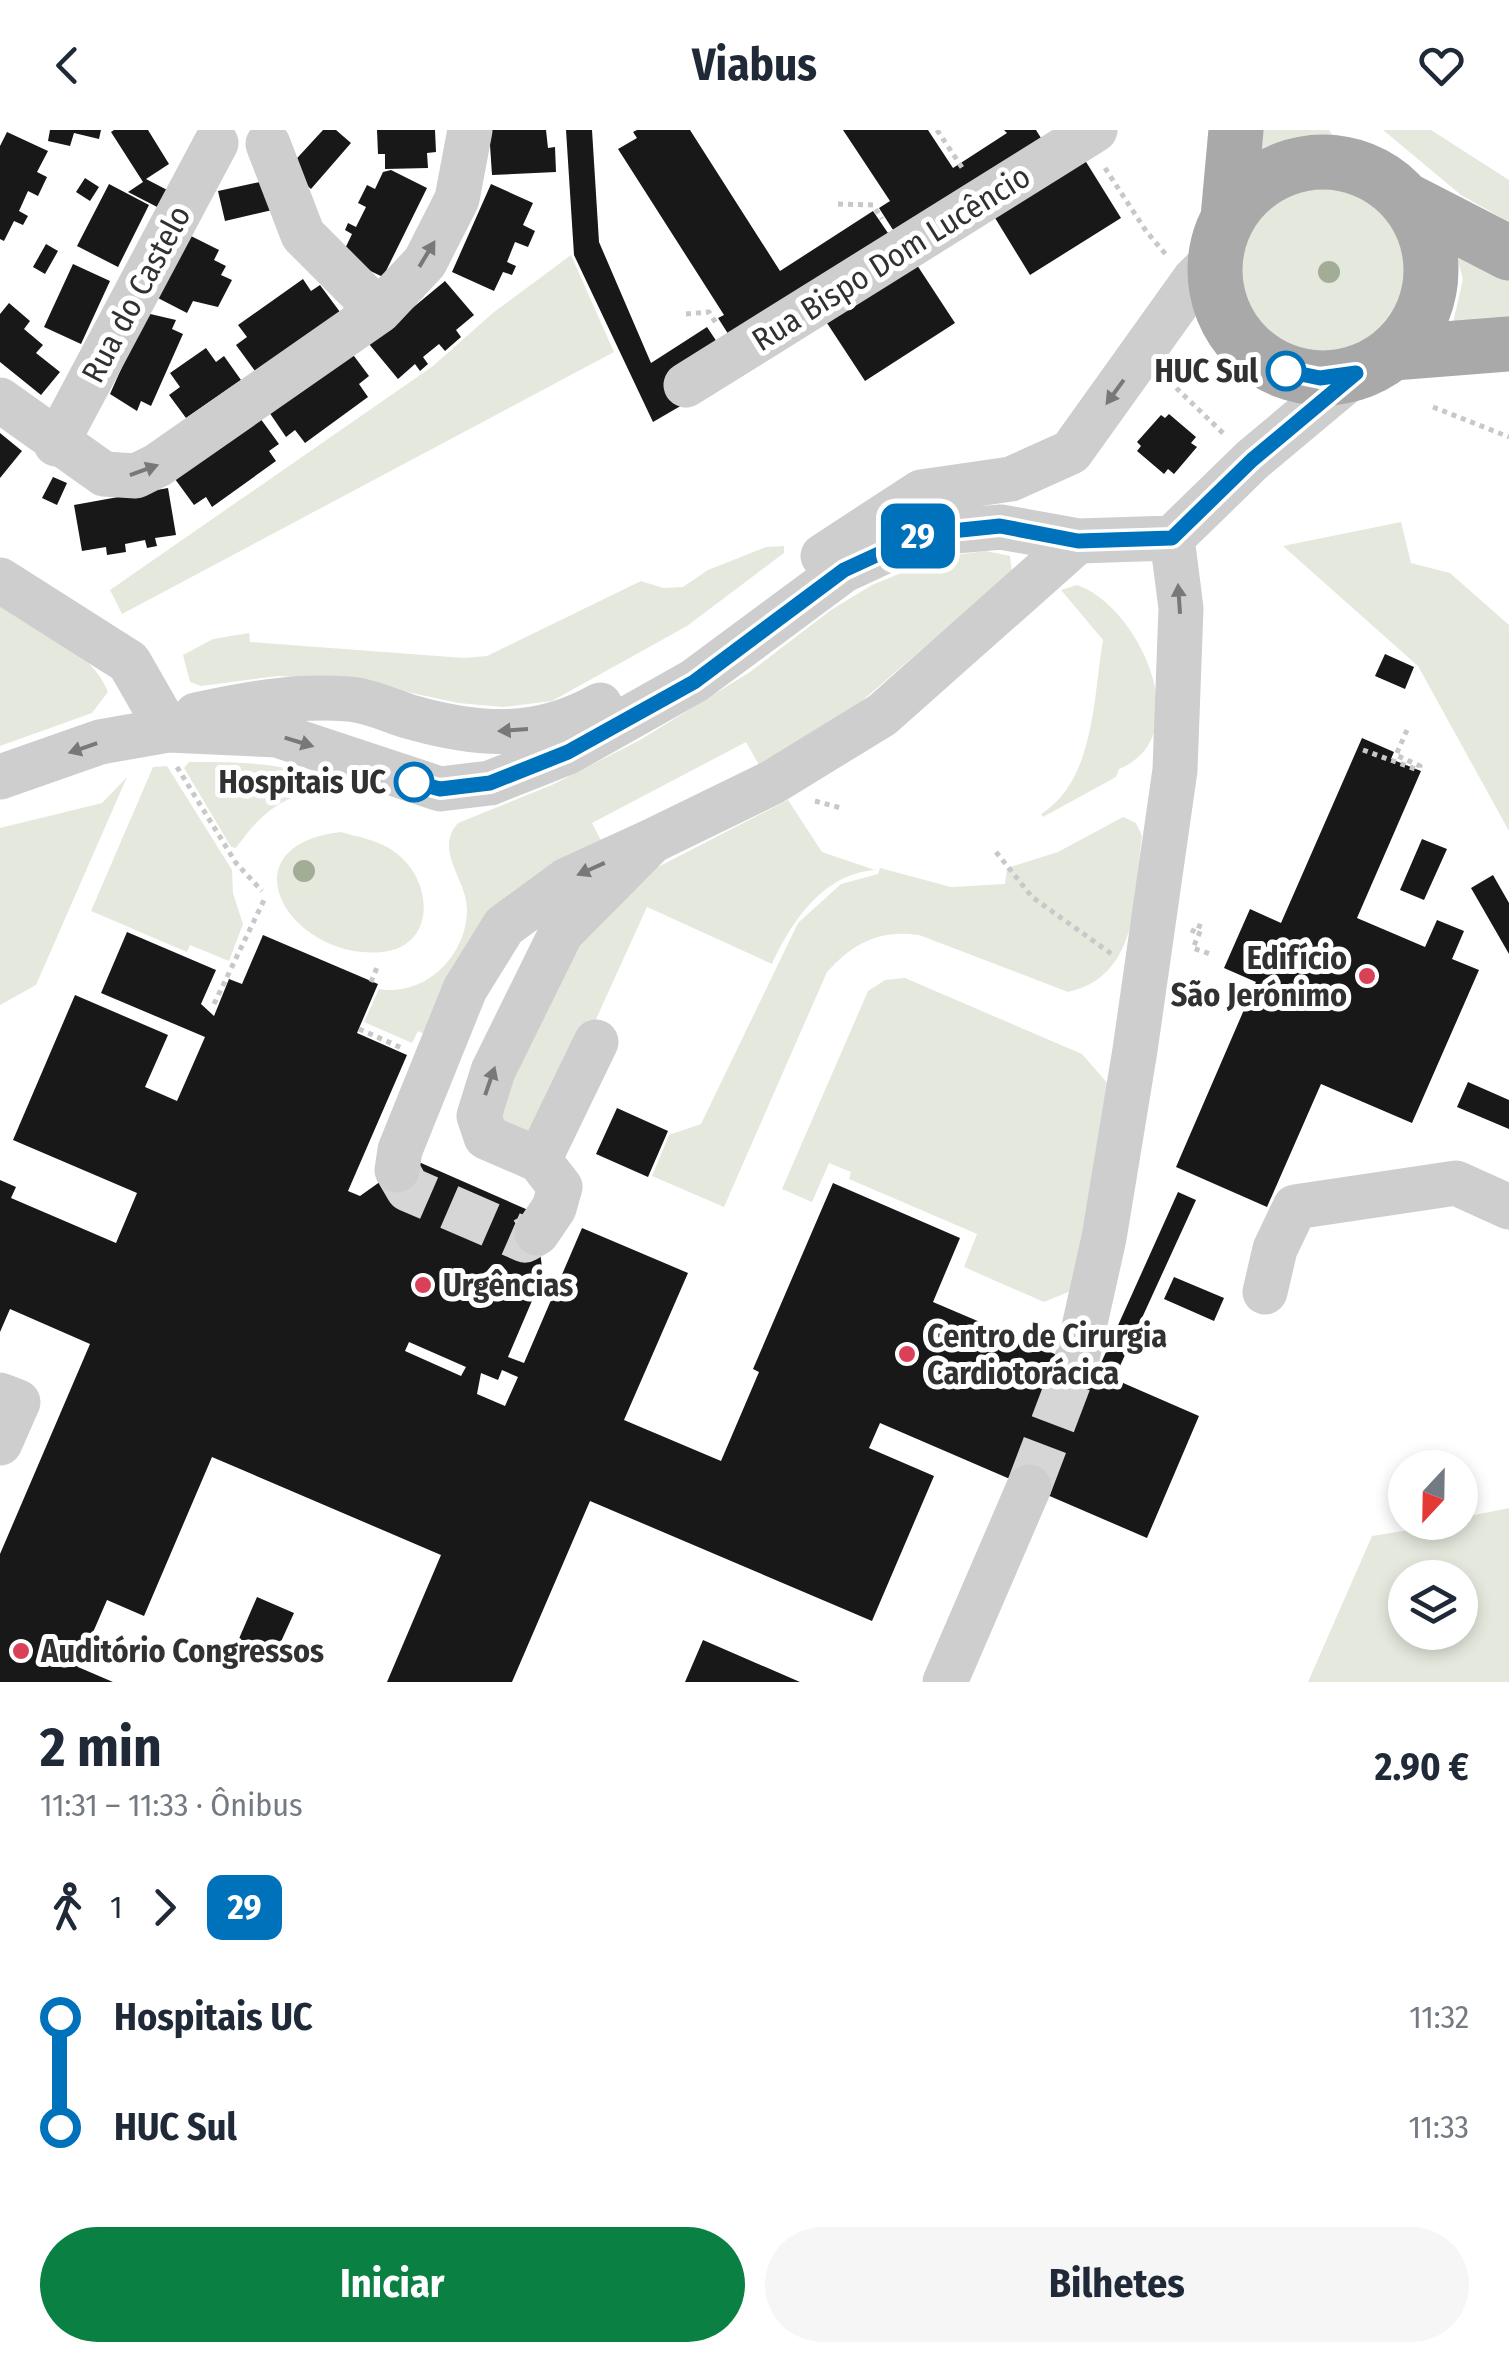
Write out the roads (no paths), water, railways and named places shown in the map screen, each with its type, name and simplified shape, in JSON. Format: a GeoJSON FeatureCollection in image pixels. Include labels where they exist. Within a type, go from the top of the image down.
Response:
{"type":"FeatureCollection","features":[{"type":"Feature","properties":{"kind":"main road"},"geometry":{"type":"LineString","coordinates":[[1236,130],[1221,238],[1218,294],[1232,327],[1254,354],[1286,371],[1320,378],[1374,363],[1509,344]]}},
{"type":"Feature","properties":{"kind":"main road"},"geometry":{"type":"LineString","coordinates":[[1221,238],[1248,192],[1276,172],[1308,163],[1342,163],[1375,168],[1509,253]]}},
{"type":"Feature","properties":{"kind":"main road"},"geometry":{"type":"LineString","coordinates":[[1374,363],[1416,327],[1429,296],[1432,262],[1424,228],[1375,168]]}},
{"type":"Feature","properties":{"kind":"street"},"geometry":{"type":"LineString","coordinates":[[0,400],[56,444],[104,474],[136,476],[379,311],[425,262],[457,199],[470,130]]}},
{"type":"Feature","properties":{"kind":"street","name":"Rua Bispo Dom Lucêncio"},"geometry":{"type":"LineString","coordinates":[[686,385],[1090,133]]}},
{"type":"Feature","properties":{"kind":"street"},"geometry":{"type":"LineString","coordinates":[[210,137],[242,151],[275,137],[303,236],[379,311]]}},
{"type":"Feature","properties":{"kind":"street","name":"Rua do Castelo"},"geometry":{"type":"LineString","coordinates":[[56,444],[210,137]]}},
{"type":"Feature","properties":{"kind":"street"},"geometry":{"type":"LineString","coordinates":[[168,730],[189,716],[278,698],[353,699],[460,730],[564,726],[682,659],[835,547],[921,492],[1011,479],[1071,452],[1221,238]]}},
{"type":"Feature","properties":{"kind":"street"},"geometry":{"type":"LineString","coordinates":[[0,777],[100,742],[168,730],[277,735],[440,789],[490,783],[568,752],[694,682],[844,570],[922,534],[1000,526],[1078,541],[1172,538],[1252,460],[1374,363]]}},
{"type":"Feature","properties":{"kind":"street"},"geometry":{"type":"LineString","coordinates":[[1076,1363],[1107,1219],[1175,770],[1176,661],[1181,608],[1172,538]]}},
{"type":"Feature","properties":{"kind":"street"},"geometry":{"type":"LineString","coordinates":[[397,1170],[400,1150],[465,989],[504,926],[567,880],[771,783],[882,715],[1078,541]]}},
{"type":"Feature","properties":{"kind":"street"},"geometry":{"type":"LineString","coordinates":[[0,580],[129,662],[168,730]]}},
{"type":"Feature","properties":{"kind":"street"},"geometry":{"type":"LineString","coordinates":[[538,1232],[554,1208],[560,1188],[539,1160],[486,1137],[479,1116],[493,1071],[561,933],[652,842]]}},
{"type":"Feature","properties":{"kind":"street"},"geometry":{"type":"LineString","coordinates":[[539,1160],[596,1042]]}},
{"type":"Feature","properties":{"kind":"street"},"geometry":{"type":"LineString","coordinates":[[1265,1292],[1276,1249],[1294,1207],[1456,1182],[1509,1207]]}},
{"type":"Feature","properties":{"kind":"street"},"geometry":{"type":"LineString","coordinates":[[0,1394],[18,1402],[0,1443]]}},
{"type":"Feature","properties":{"kind":"street"},"geometry":{"type":"LineString","coordinates":[[945,1682],[1029,1487]]}},
{"type":"Feature","properties":{"kind":"tunnel"},"geometry":{"type":"LineString","coordinates":[[397,1170],[408,1189],[525,1240],[537,1233]]}},
{"type":"Feature","properties":{"kind":"tunnel"},"geometry":{"type":"LineString","coordinates":[[1029,1487],[1076,1363]]}},
{"type":"Feature","properties":{"kind":"place","name":"HUC Sul"},"geometry":{"type":"Point","coordinates":[1286,371]}},
{"type":"Feature","properties":{"kind":"place","name":"Hospitais UC"},"geometry":{"type":"Point","coordinates":[414,782]}},
{"type":"Feature","properties":{"kind":"place","name":"Edifício São Jerónimo"},"geometry":{"type":"Point","coordinates":[1367,976]}},
{"type":"Feature","properties":{"kind":"place","name":"Urgências"},"geometry":{"type":"Point","coordinates":[423,1285]}},
{"type":"Feature","properties":{"kind":"place","name":"Centro de Cirurgia Cardiotorácica"},"geometry":{"type":"Point","coordinates":[907,1354]}},
{"type":"Feature","properties":{"kind":"place","name":"Auditório Congressos"},"geometry":{"type":"Point","coordinates":[21,1651]}}]}
